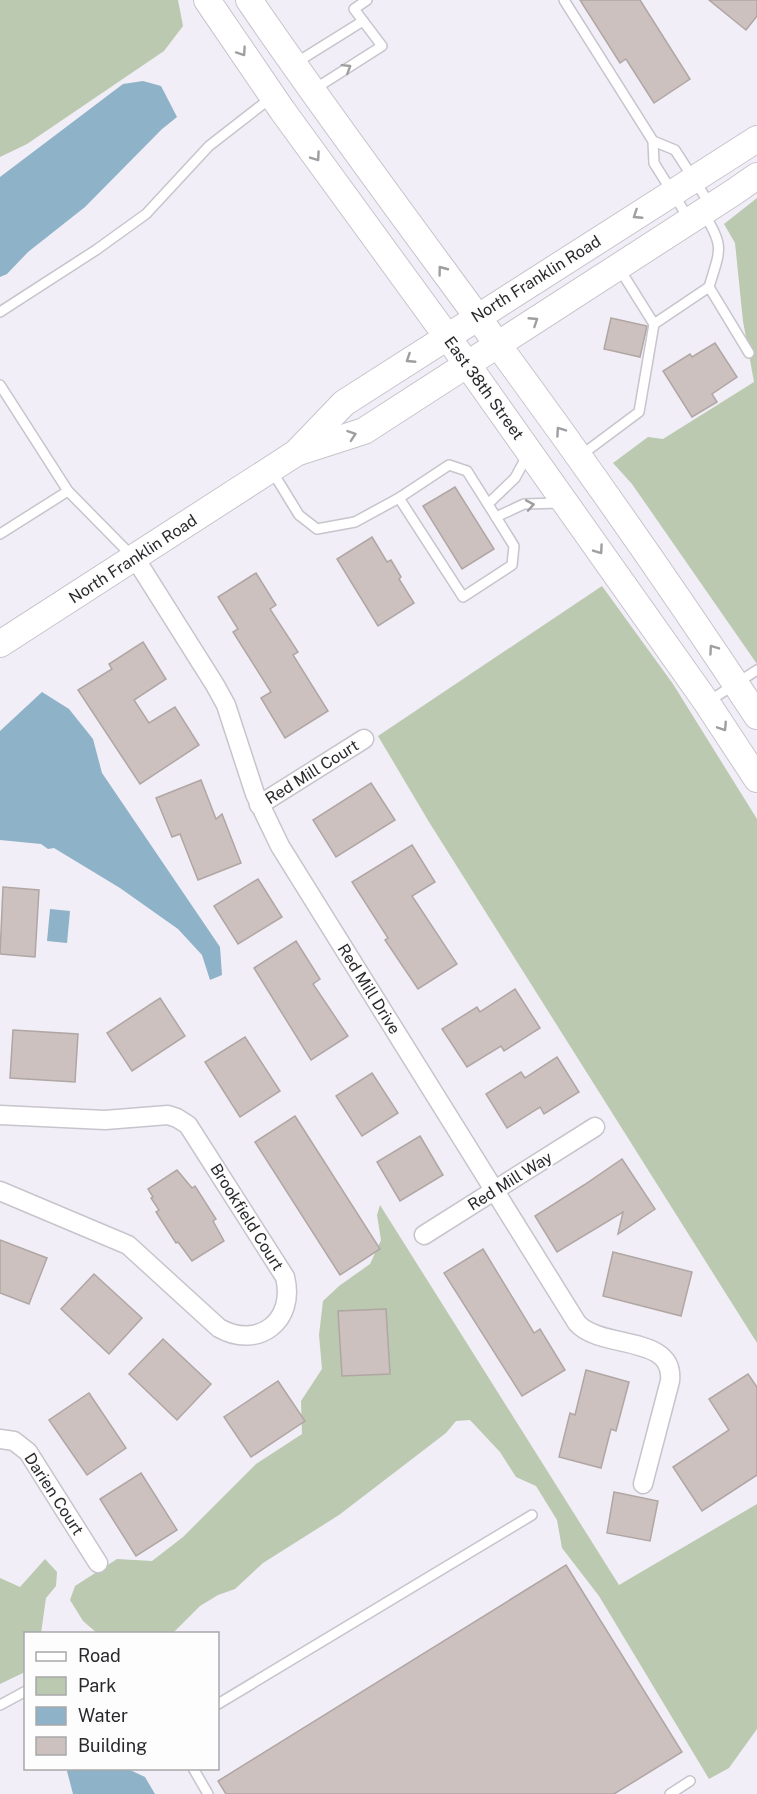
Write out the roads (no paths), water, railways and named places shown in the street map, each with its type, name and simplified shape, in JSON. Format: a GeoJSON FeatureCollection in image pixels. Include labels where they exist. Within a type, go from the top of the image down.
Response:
{"type":"FeatureCollection","features":[{"type":"Feature","properties":{"kind":"main road","name":"East 38th Street"},"geometry":{"type":"LineString","coordinates":[[207,0],[273,97],[447,336],[707,703],[757,779]]}},
{"type":"Feature","properties":{"kind":"main road"},"geometry":{"type":"LineString","coordinates":[[249,0],[311,91],[578,457],[757,716]]}},
{"type":"Feature","properties":{"kind":"main road","name":"North Franklin Road"},"geometry":{"type":"LineString","coordinates":[[0,644],[272,470],[296,453],[344,403],[757,139]]}},
{"type":"Feature","properties":{"kind":"main road","name":"North Franklin Road"},"geometry":{"type":"LineString","coordinates":[[296,453],[364,431],[757,176]]}},
{"type":"Feature","properties":{"kind":"street","name":"Red Mill Drive"},"geometry":{"type":"LineString","coordinates":[[135,558],[226,705],[260,805],[280,846],[582,1329],[590,1334],[657,1352],[666,1361],[671,1371],[670,1381],[643,1484]]}},
{"type":"Feature","properties":{"kind":"street","name":"Red Mill Court"},"geometry":{"type":"LineString","coordinates":[[260,805],[364,739]]}},
{"type":"Feature","properties":{"kind":"street","name":"Brookfield Court"},"geometry":{"type":"LineString","coordinates":[[0,1115],[105,1120],[168,1115],[182,1120],[188,1125],[285,1277],[287,1287],[285,1309],[276,1322],[264,1331],[251,1336],[231,1334],[219,1328],[128,1245],[0,1191]]}},
{"type":"Feature","properties":{"kind":"street","name":"Red Mill Way"},"geometry":{"type":"LineString","coordinates":[[424,1235],[596,1127]]}},
{"type":"Feature","properties":{"kind":"street","name":"Darien Court"},"geometry":{"type":"LineString","coordinates":[[0,1439],[14,1442],[28,1452],[98,1563]]}},
{"type":"Feature","properties":{"kind":"lane"},"geometry":{"type":"LineString","coordinates":[[311,91],[382,46],[354,9],[367,0]]}},
{"type":"Feature","properties":{"kind":"lane"},"geometry":{"type":"LineString","coordinates":[[564,0],[653,141],[654,163],[672,193],[702,213]]}},
{"type":"Feature","properties":{"kind":"lane"},"geometry":{"type":"LineString","coordinates":[[293,64],[363,21]]}},
{"type":"Feature","properties":{"kind":"lane"},"geometry":{"type":"LineString","coordinates":[[0,312],[96,250],[146,214],[209,146],[273,97]]}},
{"type":"Feature","properties":{"kind":"lane"},"geometry":{"type":"LineString","coordinates":[[653,141],[675,150],[693,179],[702,213],[715,232],[720,250],[709,287],[654,324]]}},
{"type":"Feature","properties":{"kind":"lane"},"geometry":{"type":"LineString","coordinates":[[578,457],[639,412],[654,324],[618,267]]}},
{"type":"Feature","properties":{"kind":"lane"},"geometry":{"type":"LineString","coordinates":[[709,287],[749,352]]}},
{"type":"Feature","properties":{"kind":"lane"},"geometry":{"type":"LineString","coordinates":[[0,385],[68,491],[135,558]]}},
{"type":"Feature","properties":{"kind":"lane"},"geometry":{"type":"LineString","coordinates":[[488,504],[514,478],[529,452]]}},
{"type":"Feature","properties":{"kind":"lane"},"geometry":{"type":"LineString","coordinates":[[272,470],[299,515],[317,529],[355,522],[399,498],[448,465],[467,471],[514,546],[512,566],[463,597],[399,498]]}},
{"type":"Feature","properties":{"kind":"lane"},"geometry":{"type":"LineString","coordinates":[[0,534],[68,491]]}},
{"type":"Feature","properties":{"kind":"lane"},"geometry":{"type":"LineString","coordinates":[[496,516],[524,504],[565,503]]}},
{"type":"Feature","properties":{"kind":"lane"},"geometry":{"type":"LineString","coordinates":[[707,703],[757,670]]}},
{"type":"Feature","properties":{"kind":"lane"},"geometry":{"type":"LineString","coordinates":[[219,1703],[532,1515]]}},
{"type":"Feature","properties":{"kind":"lane"},"geometry":{"type":"LineString","coordinates":[[0,1705],[24,1692]]}},
{"type":"Feature","properties":{"kind":"lane"},"geometry":{"type":"LineString","coordinates":[[194,1770],[208,1794]]}},
{"type":"Feature","properties":{"kind":"lane"},"geometry":{"type":"LineString","coordinates":[[670,1794],[690,1781]]}},
{"type":"Feature","properties":{"kind":"water"},"geometry":{"type":"Polygon","coordinates":[[[143,81],[161,86],[177,117],[162,129],[85,207],[28,252],[7,274],[0,277],[0,177],[123,84],[143,81]]]}},
{"type":"Feature","properties":{"kind":"water"},"geometry":{"type":"Polygon","coordinates":[[[42,692],[69,709],[93,739],[102,773],[220,947],[222,975],[210,980],[202,955],[178,929],[120,888],[54,848],[48,849],[41,844],[0,840],[0,731],[42,692]]]}},
{"type":"Feature","properties":{"kind":"water"},"geometry":{"type":"Polygon","coordinates":[[[50,909],[70,911],[67,943],[47,941],[50,909]]]}},
{"type":"Feature","properties":{"kind":"water"},"geometry":{"type":"Polygon","coordinates":[[[130,1770],[145,1777],[155,1794],[73,1794],[67,1771],[130,1770]]]}}]}
